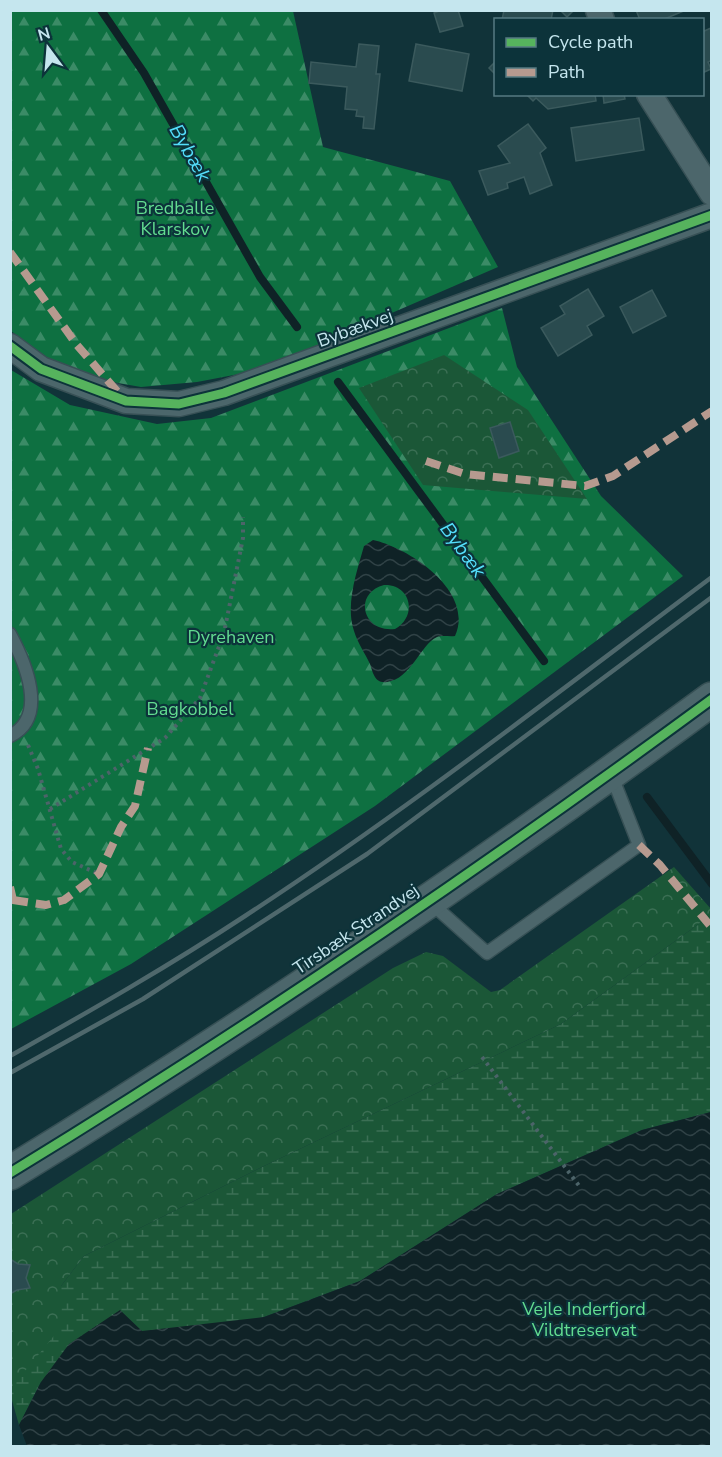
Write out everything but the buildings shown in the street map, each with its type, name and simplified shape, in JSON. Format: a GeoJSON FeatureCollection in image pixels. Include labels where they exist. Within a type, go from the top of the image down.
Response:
{"type":"FeatureCollection","features":[{"type":"Feature","properties":{"kind":"street"},"geometry":{"type":"LineString","coordinates":[[650,96],[711,193]]}},
{"type":"Feature","properties":{"kind":"street","name":"Bybækvej"},"geometry":{"type":"LineString","coordinates":[[10,346],[41,369],[126,401],[179,404],[224,393],[711,215]]}},
{"type":"Feature","properties":{"kind":"street","name":"Tirsbæk Strandvej"},"geometry":{"type":"LineString","coordinates":[[10,1173],[244,1024],[428,900],[611,773],[711,699]]}},
{"type":"Feature","properties":{"kind":"lane"},"geometry":{"type":"LineString","coordinates":[[10,634],[26,668],[32,688],[29,714],[16,733]]}},
{"type":"Feature","properties":{"kind":"lane"},"geometry":{"type":"LineString","coordinates":[[428,900],[487,952],[639,845],[611,773]]}},
{"type":"Feature","properties":{"kind":"path"},"geometry":{"type":"LineString","coordinates":[[50,809],[165,738],[200,698],[224,633],[243,538],[243,517]]}},
{"type":"Feature","properties":{"kind":"path"},"geometry":{"type":"LineString","coordinates":[[16,733],[38,769],[61,849],[72,862],[99,874]]}},
{"type":"Feature","properties":{"kind":"path"},"geometry":{"type":"LineString","coordinates":[[483,1057],[580,1187]]}},
{"type":"Feature","properties":{"kind":"green space","name":"Bredballe Klarskov"},"geometry":{"type":"Polygon","coordinates":[[[11,11],[293,11],[323,147],[450,181],[498,267],[260,370],[197,382],[141,387],[95,379],[44,356],[11,331],[11,11]]]}},
{"type":"Feature","properties":{"kind":"green space","name":"Bagkobbel"},"geometry":{"type":"Polygon","coordinates":[[[502,308],[517,367],[601,496],[683,576],[375,806],[131,964],[11,1029],[11,370],[70,405],[157,424],[211,418],[502,308]]]}},
{"type":"Feature","properties":{"kind":"green space"},"geometry":{"type":"Polygon","coordinates":[[[444,355],[528,410],[587,499],[423,485],[359,388],[444,355]]]}},
{"type":"Feature","properties":{"kind":"green space"},"geometry":{"type":"Polygon","coordinates":[[[674,867],[711,909],[711,915],[561,1024],[262,1167],[84,1256],[61,1286],[62,1326],[11,1388],[11,1214],[393,968],[426,952],[443,956],[491,992],[500,990],[674,867]]]}},
{"type":"Feature","properties":{"kind":"green space"},"geometry":{"type":"Polygon","coordinates":[[[711,915],[711,1112],[642,1130],[497,1194],[360,1281],[264,1317],[41,1382],[19,1425],[10,1388],[61,1326],[61,1286],[84,1256],[262,1167],[561,1024],[711,915]]]}},
{"type":"Feature","properties":{"kind":"water"},"geometry":{"type":"Polygon","coordinates":[[[373,540],[404,552],[420,562],[448,588],[456,604],[459,620],[455,636],[441,636],[431,641],[403,675],[387,682],[375,677],[356,636],[352,621],[351,599],[364,546],[373,540]],[[384,585],[374,589],[365,603],[369,619],[384,629],[395,629],[407,616],[409,609],[405,595],[393,586],[384,585]]]}},
{"type":"Feature","properties":{"kind":"water","name":"Vejle Inderfjord Vildtreservat"},"geometry":{"type":"Polygon","coordinates":[[[711,1112],[711,1446],[27,1446],[19,1425],[41,1382],[69,1344],[120,1310],[142,1331],[264,1317],[360,1281],[497,1194],[642,1130],[711,1112]]]}},
{"type":"Feature","properties":{"kind":"waterway","name":"Bybæk"},"geometry":{"type":"LineString","coordinates":[[101,10],[144,73],[260,277],[297,327]]}},
{"type":"Feature","properties":{"kind":"waterway","name":"Bybæk"},"geometry":{"type":"LineString","coordinates":[[338,382],[544,661]]}},
{"type":"Feature","properties":{"kind":"waterway"},"geometry":{"type":"LineString","coordinates":[[647,797],[712,884]]}},
{"type":"Feature","properties":{"kind":"railway"},"geometry":{"type":"LineString","coordinates":[[10,1056],[187,953],[305,876],[481,750],[712,577]]}},
{"type":"Feature","properties":{"kind":"railway"},"geometry":{"type":"LineString","coordinates":[[10,1073],[143,999],[367,854],[712,597]]}},
{"type":"Feature","properties":{"kind":"marked path"},"geometry":{"type":"LineString","coordinates":[[10,252],[77,345],[122,397]]}},
{"type":"Feature","properties":{"kind":"marked path"},"geometry":{"type":"LineString","coordinates":[[426,461],[465,474],[585,486],[613,476],[712,411]]}},
{"type":"Feature","properties":{"kind":"marked path"},"geometry":{"type":"LineString","coordinates":[[13,900],[46,905],[64,900],[99,874],[121,827],[135,806],[148,748]]}},
{"type":"Feature","properties":{"kind":"marked path"},"geometry":{"type":"LineString","coordinates":[[639,845],[660,865],[712,928]]}},
{"type":"Feature","properties":{"kind":"marked path"},"geometry":{"type":"LineString","coordinates":[[10,887],[13,900],[10,896]]}},
{"type":"Feature","properties":{"kind":"cycle path"},"geometry":{"type":"LineString","coordinates":[[10,346],[41,369],[126,401],[179,404],[224,393],[712,215]]}},
{"type":"Feature","properties":{"kind":"cycle path"},"geometry":{"type":"LineString","coordinates":[[10,1173],[189,1060],[366,944],[454,884],[712,699]]}},
{"type":"Feature","properties":{"kind":"park label","name":"Dyrehaven"},"geometry":{"type":"Point","coordinates":[231,637]}}]}
